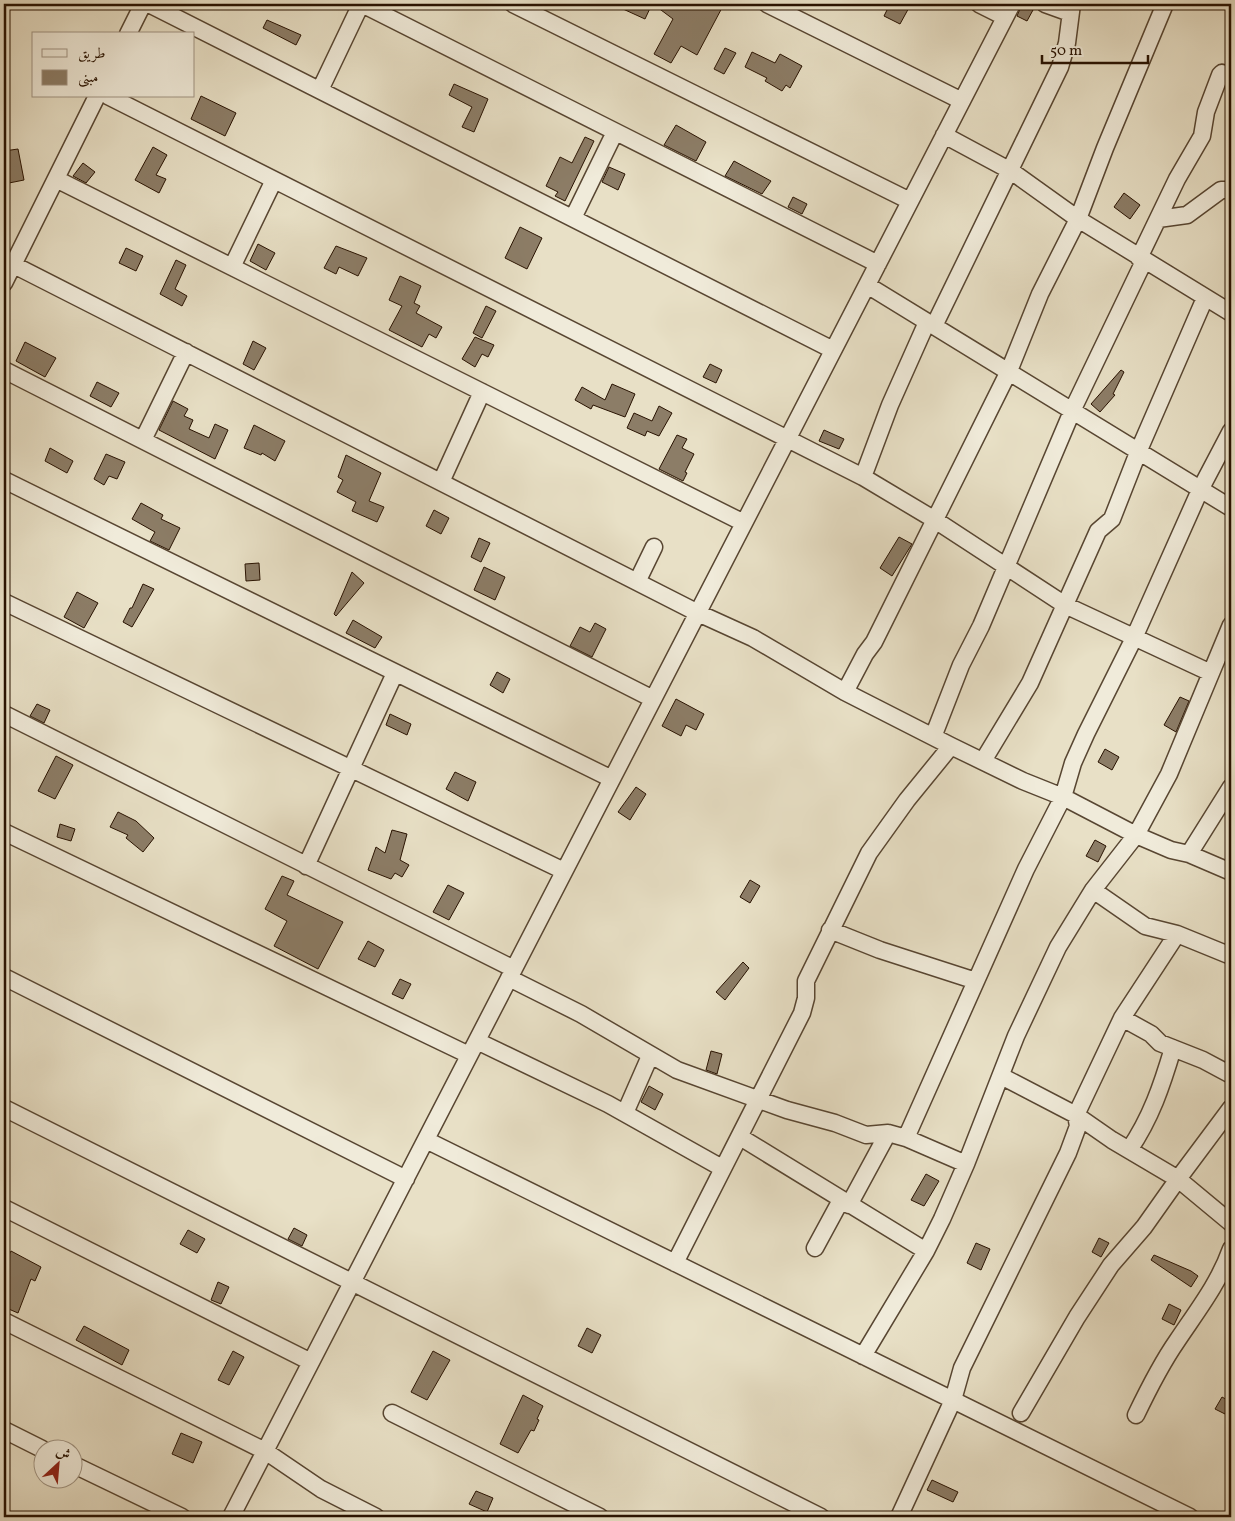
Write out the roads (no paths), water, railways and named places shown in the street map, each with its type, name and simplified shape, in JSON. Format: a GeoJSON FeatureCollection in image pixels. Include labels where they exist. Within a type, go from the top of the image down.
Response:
{"type":"FeatureCollection","features":[{"type":"Feature","properties":{"kind":"street"},"geometry":{"type":"LineString","coordinates":[[129,32],[143,4]]}},
{"type":"Feature","properties":{"kind":"street"},"geometry":{"type":"LineString","coordinates":[[149,4],[833,350]]}},
{"type":"Feature","properties":{"kind":"street"},"geometry":{"type":"LineString","coordinates":[[320,90],[362,4],[878,264]]}},
{"type":"Feature","properties":{"kind":"street"},"geometry":{"type":"LineString","coordinates":[[513,4],[910,201]]}},
{"type":"Feature","properties":{"kind":"street"},"geometry":{"type":"LineString","coordinates":[[767,4],[962,101]]}},
{"type":"Feature","properties":{"kind":"street"},"geometry":{"type":"LineString","coordinates":[[231,1517],[1009,10],[979,4]]}},
{"type":"Feature","properties":{"kind":"street"},"geometry":{"type":"LineString","coordinates":[[862,477],[890,405],[1011,171],[1060,67],[1067,43],[1071,8],[1045,4]]}},
{"type":"Feature","properties":{"kind":"street"},"geometry":{"type":"LineString","coordinates":[[845,692],[865,654],[874,642],[1009,370],[1040,294],[1078,219],[1165,4]]}},
{"type":"Feature","properties":{"kind":"street"},"geometry":{"type":"LineString","coordinates":[[933,737],[961,665],[1006,567],[1073,409],[1158,219],[1176,179],[1202,136],[1206,112],[1220,75],[1230,72]]}},
{"type":"Feature","properties":{"kind":"street"},"geometry":{"type":"LineString","coordinates":[[4,283],[8,263],[56,179],[96,98]]}},
{"type":"Feature","properties":{"kind":"street"},"geometry":{"type":"LineString","coordinates":[[112,98],[862,477],[936,520],[1065,605],[1211,673]]}},
{"type":"Feature","properties":{"kind":"street"},"geometry":{"type":"LineString","coordinates":[[573,218],[615,132]]}},
{"type":"Feature","properties":{"kind":"street"},"geometry":{"type":"LineString","coordinates":[[944,135],[1011,171],[1078,219],[1141,260],[1231,313]]}},
{"type":"Feature","properties":{"kind":"street"},"geometry":{"type":"LineString","coordinates":[[56,179],[744,523]]}},
{"type":"Feature","properties":{"kind":"street"},"geometry":{"type":"LineString","coordinates":[[232,267],[274,180]]}},
{"type":"Feature","properties":{"kind":"street"},"geometry":{"type":"LineString","coordinates":[[1158,219],[1187,215],[1221,190],[1231,190]]}},
{"type":"Feature","properties":{"kind":"street"},"geometry":{"type":"LineString","coordinates":[[8,263],[637,582],[753,638],[845,692],[951,746],[1063,797],[1136,836],[1171,850],[1188,854],[1231,872]]}},
{"type":"Feature","properties":{"kind":"street"},"geometry":{"type":"LineString","coordinates":[[867,285],[1073,409],[1231,508]]}},
{"type":"Feature","properties":{"kind":"street"},"geometry":{"type":"LineString","coordinates":[[983,761],[1030,683],[1098,531],[1112,519],[1139,450],[1206,298]]}},
{"type":"Feature","properties":{"kind":"street"},"geometry":{"type":"LineString","coordinates":[[143,440],[186,352]]}},
{"type":"Feature","properties":{"kind":"street"},"geometry":{"type":"LineString","coordinates":[[4,370],[653,699]]}},
{"type":"Feature","properties":{"kind":"street"},"geometry":{"type":"LineString","coordinates":[[441,482],[482,392]]}},
{"type":"Feature","properties":{"kind":"street"},"geometry":{"type":"LineString","coordinates":[[906,1138],[1026,869],[1063,797],[1080,749],[1134,638],[1200,490],[1231,431]]}},
{"type":"Feature","properties":{"kind":"street"},"geometry":{"type":"LineString","coordinates":[[4,480],[612,779]]}},
{"type":"Feature","properties":{"kind":"street"},"geometry":{"type":"LineString","coordinates":[[637,582],[654,547]]}},
{"type":"Feature","properties":{"kind":"street"},"geometry":{"type":"LineString","coordinates":[[4,602],[564,872]]}},
{"type":"Feature","properties":{"kind":"street"},"geometry":{"type":"LineString","coordinates":[[863,1356],[926,1251],[966,1164],[1016,1036],[1058,947],[1093,890],[1136,836],[1169,774],[1231,625]]}},
{"type":"Feature","properties":{"kind":"street"},"geometry":{"type":"LineString","coordinates":[[306,866],[395,672]]}},
{"type":"Feature","properties":{"kind":"street"},"geometry":{"type":"LineString","coordinates":[[4,714],[306,866],[511,974],[677,1070],[787,1110],[835,1123],[866,1135],[888,1133],[906,1138],[966,1164]]}},
{"type":"Feature","properties":{"kind":"street"},"geometry":{"type":"LineString","coordinates":[[674,1262],[760,1099],[802,1013],[806,998],[806,982],[869,853],[907,800],[951,746]]}},
{"type":"Feature","properties":{"kind":"street"},"geometry":{"type":"LineString","coordinates":[[1188,854],[1231,787]]}},
{"type":"Feature","properties":{"kind":"street"},"geometry":{"type":"LineString","coordinates":[[4,832],[473,1048],[625,1113],[722,1168]]}},
{"type":"Feature","properties":{"kind":"street"},"geometry":{"type":"LineString","coordinates":[[1093,890],[1145,926],[1177,934],[1231,956]]}},
{"type":"Feature","properties":{"kind":"street"},"geometry":{"type":"LineString","coordinates":[[830,930],[880,950],[976,981]]}},
{"type":"Feature","properties":{"kind":"street"},"geometry":{"type":"LineString","coordinates":[[899,1517],[953,1400],[962,1368],[1068,1153],[1078,1126],[1076,1115],[1122,1018],[1177,934]]}},
{"type":"Feature","properties":{"kind":"street"},"geometry":{"type":"LineString","coordinates":[[4,977],[406,1178]]}},
{"type":"Feature","properties":{"kind":"street"},"geometry":{"type":"LineString","coordinates":[[1122,1018],[1151,1034],[1160,1043],[1231,1075]]}},
{"type":"Feature","properties":{"kind":"street"},"geometry":{"type":"LineString","coordinates":[[1129,1150],[1149,1119],[1173,1048]]}},
{"type":"Feature","properties":{"kind":"street"},"geometry":{"type":"LineString","coordinates":[[625,1113],[650,1056]]}},
{"type":"Feature","properties":{"kind":"street"},"geometry":{"type":"LineString","coordinates":[[1001,1076],[1076,1115],[1178,1179],[1231,1223]]}},
{"type":"Feature","properties":{"kind":"street"},"geometry":{"type":"LineString","coordinates":[[4,1108],[351,1284],[821,1517]]}},
{"type":"Feature","properties":{"kind":"street"},"geometry":{"type":"LineString","coordinates":[[1021,1413],[1077,1317],[1112,1265],[1144,1227],[1231,1108]]}},
{"type":"Feature","properties":{"kind":"street"},"geometry":{"type":"LineString","coordinates":[[814,1248],[845,1203],[888,1133]]}},
{"type":"Feature","properties":{"kind":"street"},"geometry":{"type":"LineString","coordinates":[[740,1137],[926,1251]]}},
{"type":"Feature","properties":{"kind":"street"},"geometry":{"type":"LineString","coordinates":[[426,1140],[1190,1517]]}},
{"type":"Feature","properties":{"kind":"street"},"geometry":{"type":"LineString","coordinates":[[4,1208],[311,1362]]}},
{"type":"Feature","properties":{"kind":"street"},"geometry":{"type":"LineString","coordinates":[[1136,1415],[1176,1342],[1213,1287],[1231,1249]]}},
{"type":"Feature","properties":{"kind":"street"},"geometry":{"type":"LineString","coordinates":[[4,1321],[265,1451],[321,1489],[376,1517]]}},
{"type":"Feature","properties":{"kind":"street"},"geometry":{"type":"LineString","coordinates":[[392,1413],[591,1515]]}},
{"type":"Feature","properties":{"kind":"street"},"geometry":{"type":"LineString","coordinates":[[4,1430],[32,1444]]}},
{"type":"Feature","properties":{"kind":"street"},"geometry":{"type":"LineString","coordinates":[[82,1469],[182,1517]]}}]}
